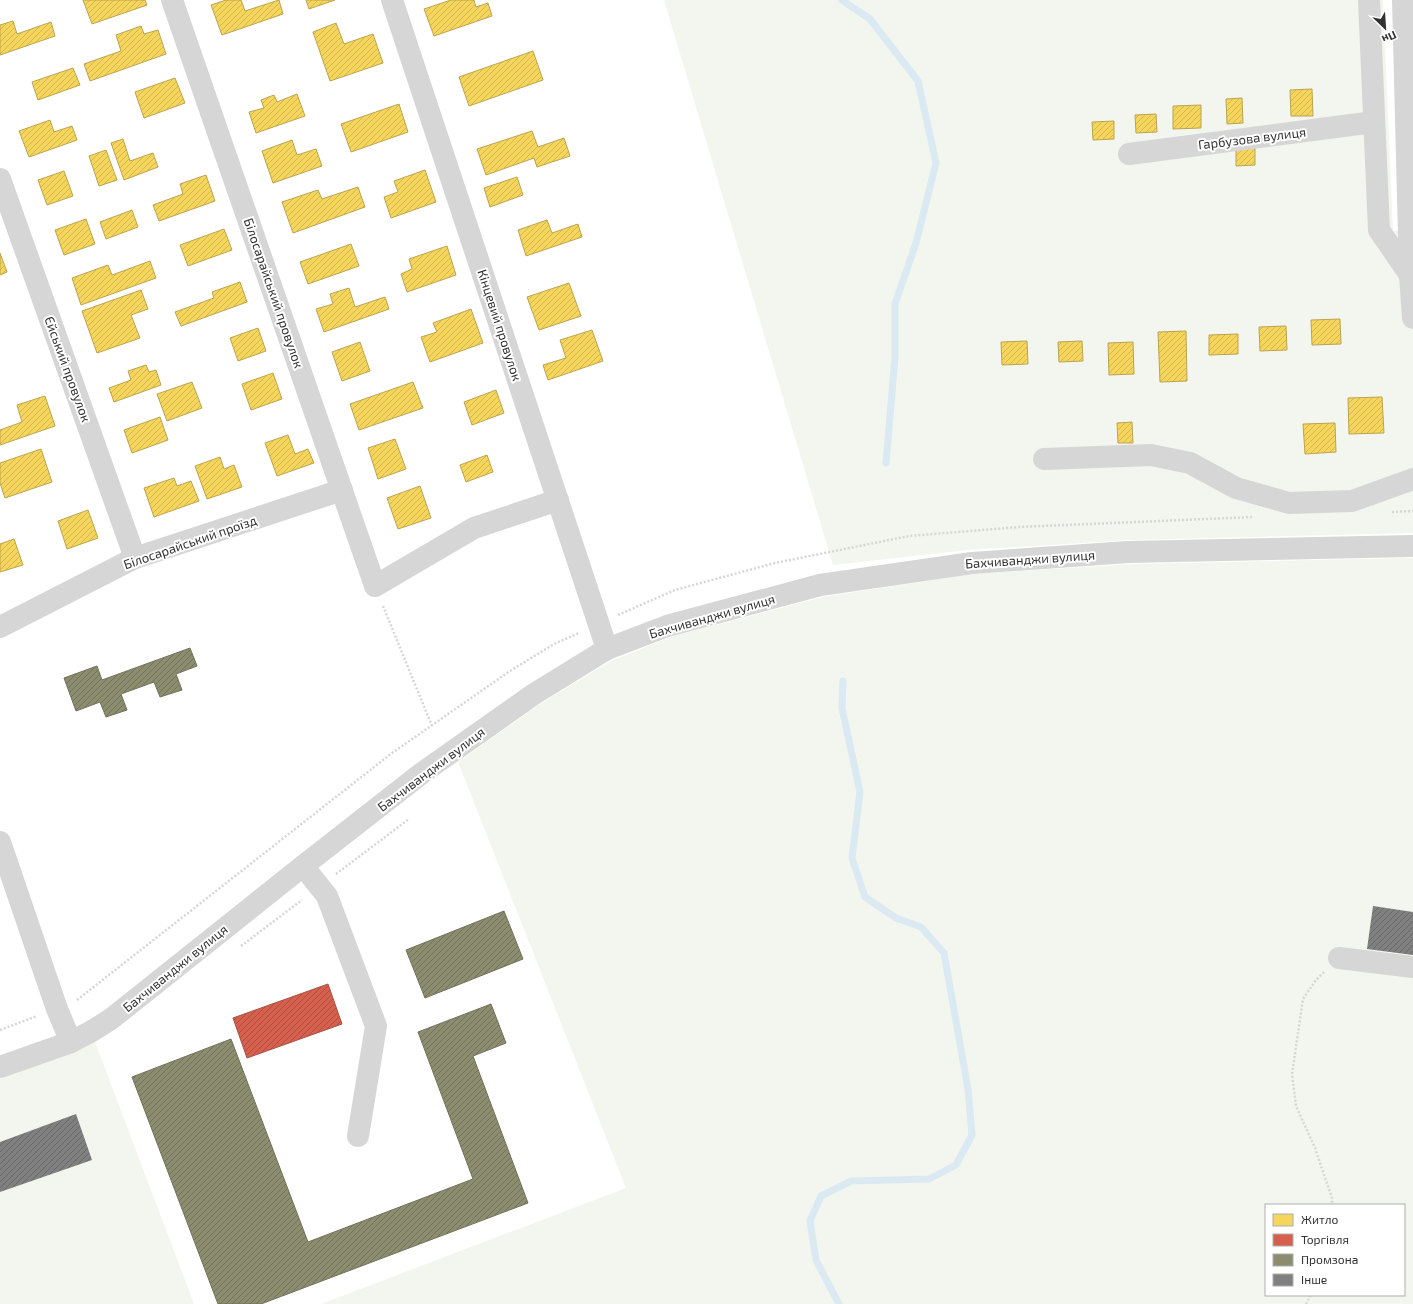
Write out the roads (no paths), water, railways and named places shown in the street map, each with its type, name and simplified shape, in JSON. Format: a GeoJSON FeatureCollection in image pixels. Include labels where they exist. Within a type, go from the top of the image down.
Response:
{"type":"FeatureCollection","features":[{"type":"Feature","properties":{"kind":"street","name":"Білосарайський провулок"},"geometry":{"type":"LineString","coordinates":[[172,0],[375,586],[474,528],[558,500]]}},
{"type":"Feature","properties":{"kind":"street","name":"Кінцевий провулок"},"geometry":{"type":"LineString","coordinates":[[392,0],[607,650]]}},
{"type":"Feature","properties":{"kind":"street"},"geometry":{"type":"LineString","coordinates":[[1369,0],[1379,230],[1410,275]]}},
{"type":"Feature","properties":{"kind":"street"},"geometry":{"type":"LineString","coordinates":[[1403,0],[1410,275],[1413,318]]}},
{"type":"Feature","properties":{"kind":"street","name":"Гарбузова вулиця"},"geometry":{"type":"LineString","coordinates":[[1129,154],[1374,122]]}},
{"type":"Feature","properties":{"kind":"street","name":"Єйський провулок"},"geometry":{"type":"LineString","coordinates":[[0,179],[135,558]]}},
{"type":"Feature","properties":{"kind":"street"},"geometry":{"type":"LineString","coordinates":[[1044,459],[1151,455],[1190,463],[1236,488],[1289,503],[1352,501],[1413,479]]}},
{"type":"Feature","properties":{"kind":"street","name":"Білосарайський проїзд"},"geometry":{"type":"LineString","coordinates":[[0,627],[135,558],[342,490]]}},
{"type":"Feature","properties":{"kind":"street","name":"Бахчиванджи вулиця"},"geometry":{"type":"LineString","coordinates":[[0,1067],[71,1042],[111,1019],[422,773],[534,694],[607,650],[670,625],[820,586],[972,563],[1128,552],[1413,546]]}},
{"type":"Feature","properties":{"kind":"street"},"geometry":{"type":"LineString","coordinates":[[0,842],[57,1009],[71,1042]]}},
{"type":"Feature","properties":{"kind":"street"},"geometry":{"type":"LineString","coordinates":[[303,866],[327,896],[376,1026],[358,1136]]}},
{"type":"Feature","properties":{"kind":"street"},"geometry":{"type":"LineString","coordinates":[[1339,958],[1413,967]]}},
{"type":"Feature","properties":{"kind":"waterway"},"geometry":{"type":"LineString","coordinates":[[842,0],[870,19],[918,81],[936,163],[916,243],[895,304],[895,357],[886,463]]}},
{"type":"Feature","properties":{"kind":"waterway"},"geometry":{"type":"LineString","coordinates":[[839,1304],[816,1260],[810,1221],[821,1196],[851,1181],[929,1179],[956,1165],[972,1135],[968,1089],[944,953],[921,927],[896,918],[865,897],[852,858],[860,792],[842,708],[843,681]]}}]}
